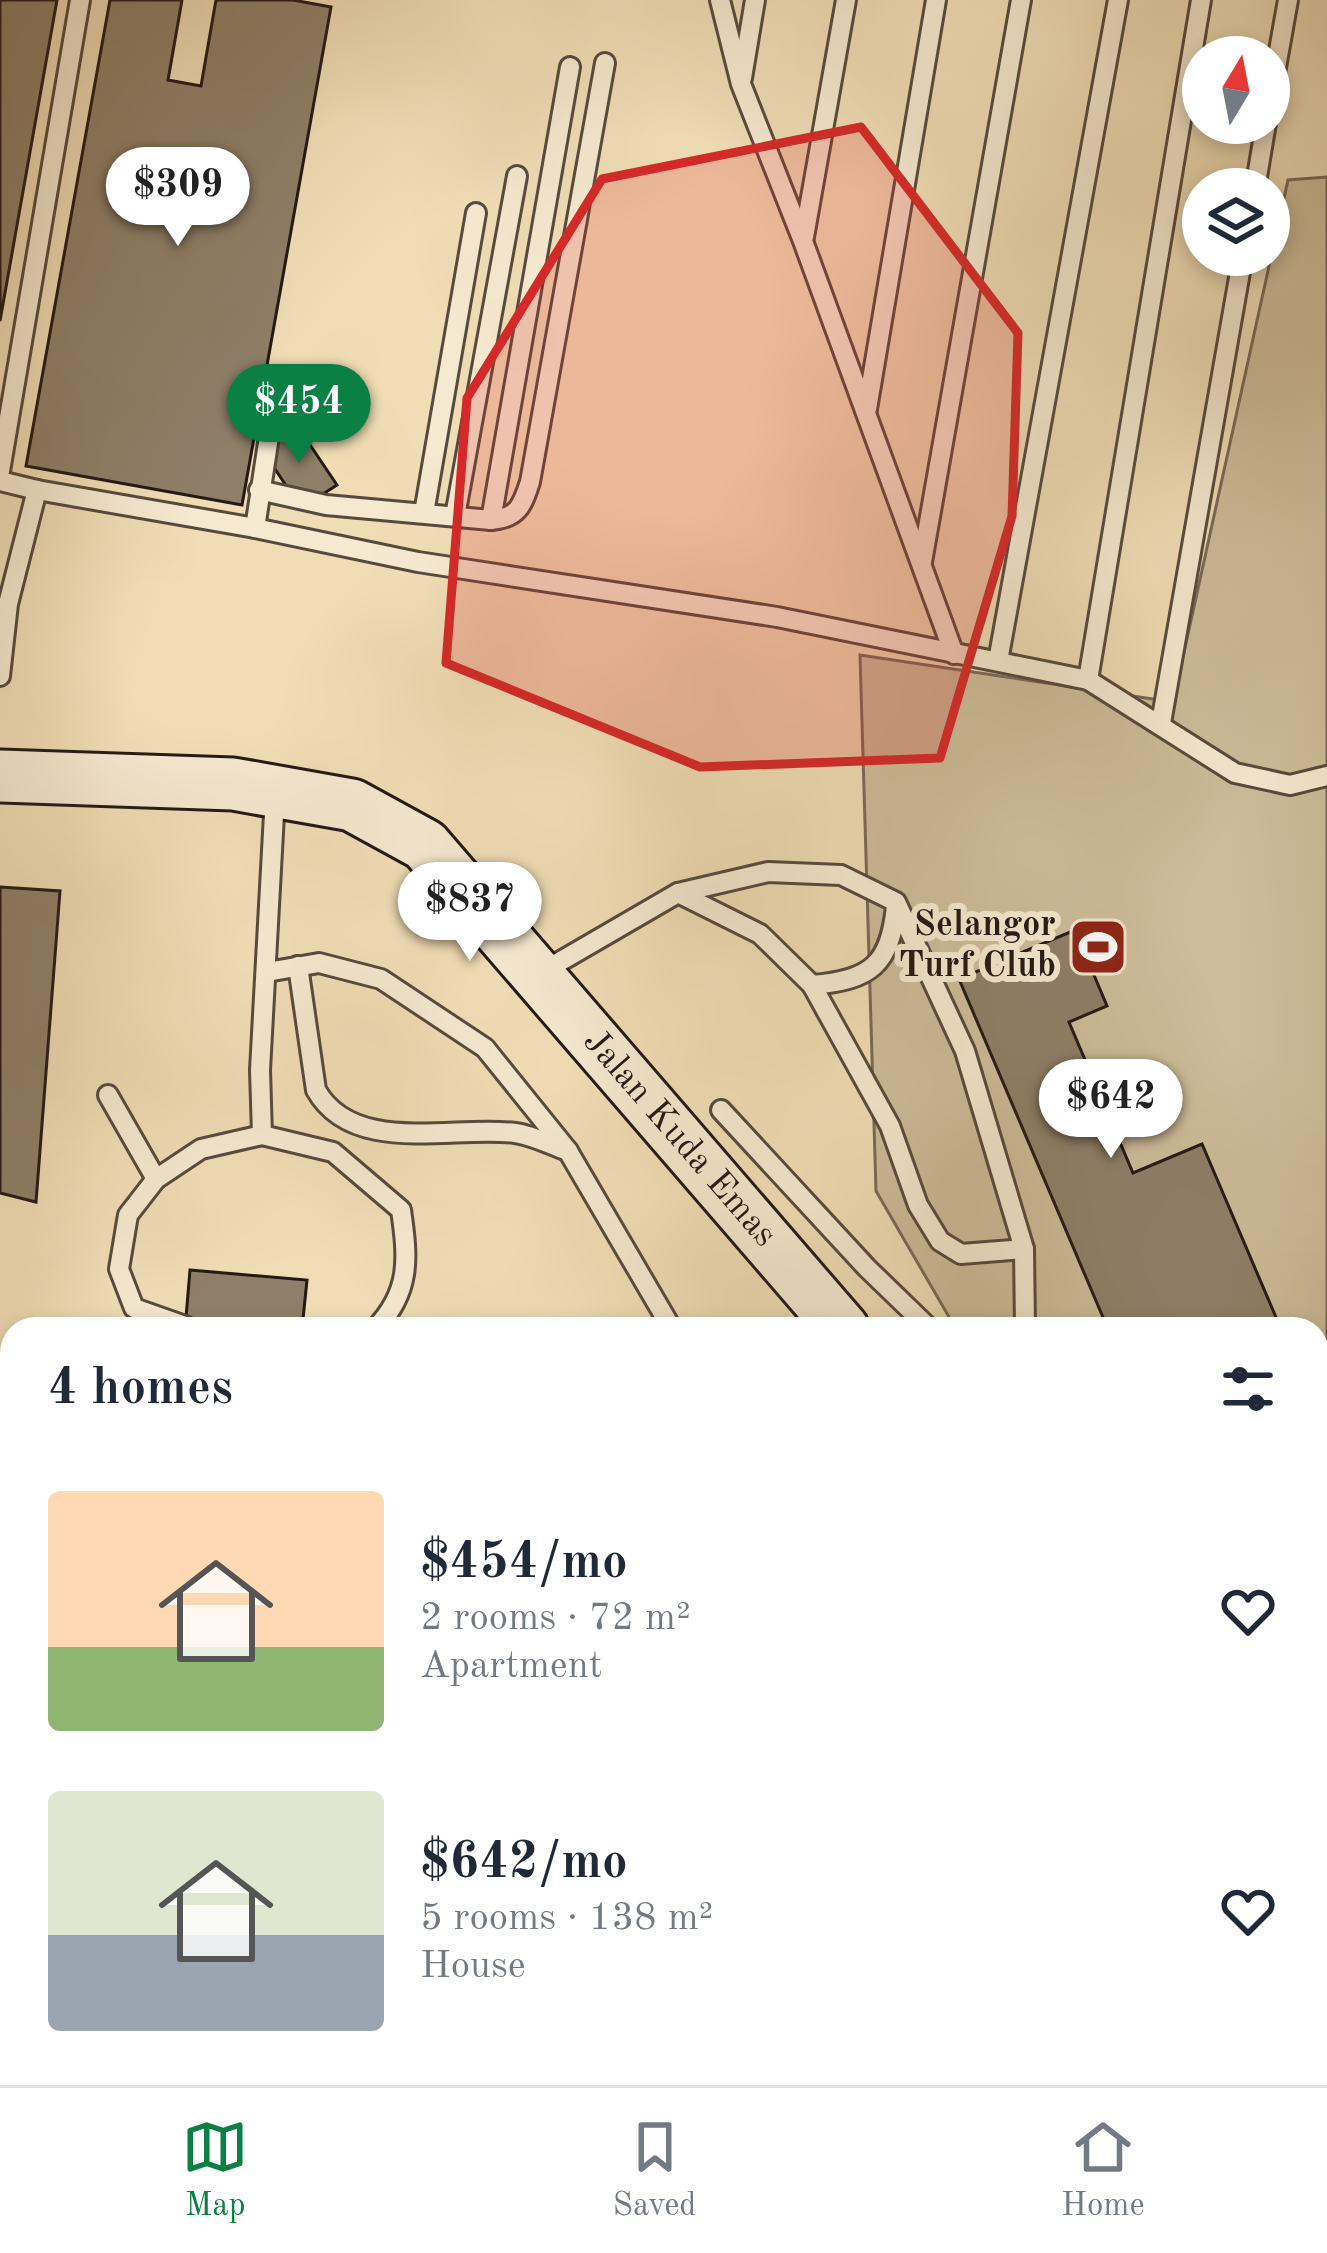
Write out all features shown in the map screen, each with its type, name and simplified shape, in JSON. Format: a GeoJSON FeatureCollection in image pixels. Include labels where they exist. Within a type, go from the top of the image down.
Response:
{"type":"FeatureCollection","features":[{"type":"Feature","properties":{"kind":"street","name":"Jalan Kuda Emas"},"geometry":{"type":"LineString","coordinates":[[0,776],[233,784],[352,805],[425,845],[833,1317]]}},
{"type":"Feature","properties":{"kind":"lane"},"geometry":{"type":"LineString","coordinates":[[0,472],[80,0]]}},
{"type":"Feature","properties":{"kind":"lane"},"geometry":{"type":"LineString","coordinates":[[720,0],[741,84],[954,654]]}},
{"type":"Feature","properties":{"kind":"lane"},"geometry":{"type":"LineString","coordinates":[[741,84],[755,0]]}},
{"type":"Feature","properties":{"kind":"lane"},"geometry":{"type":"LineString","coordinates":[[803,241],[846,0]]}},
{"type":"Feature","properties":{"kind":"lane"},"geometry":{"type":"LineString","coordinates":[[866,414],[936,0]]}},
{"type":"Feature","properties":{"kind":"lane"},"geometry":{"type":"LineString","coordinates":[[921,563],[1022,0]]}},
{"type":"Feature","properties":{"kind":"lane"},"geometry":{"type":"LineString","coordinates":[[998,661],[1118,0]]}},
{"type":"Feature","properties":{"kind":"lane"},"geometry":{"type":"LineString","coordinates":[[1088,680],[1201,0]]}},
{"type":"Feature","properties":{"kind":"lane"},"geometry":{"type":"LineString","coordinates":[[1282,36],[1288,0]]}},
{"type":"Feature","properties":{"kind":"lane"},"geometry":{"type":"LineString","coordinates":[[260,490],[326,505],[491,520],[508,519],[520,510],[530,482],[605,63]]}},
{"type":"Feature","properties":{"kind":"lane"},"geometry":{"type":"LineString","coordinates":[[491,520],[570,67]]}},
{"type":"Feature","properties":{"kind":"lane"},"geometry":{"type":"LineString","coordinates":[[454,516],[517,176]]}},
{"type":"Feature","properties":{"kind":"lane"},"geometry":{"type":"LineString","coordinates":[[424,512],[476,213]]}},
{"type":"Feature","properties":{"kind":"lane"},"geometry":{"type":"LineString","coordinates":[[1161,723],[1239,276]]}},
{"type":"Feature","properties":{"kind":"lane"},"geometry":{"type":"LineString","coordinates":[[255,527],[274,404]]}},
{"type":"Feature","properties":{"kind":"lane"},"geometry":{"type":"LineString","coordinates":[[0,481],[418,562],[777,617],[1088,680],[1235,773],[1291,785],[1327,776]]}},
{"type":"Feature","properties":{"kind":"lane"},"geometry":{"type":"LineString","coordinates":[[0,676],[8,604],[37,490]]}},
{"type":"Feature","properties":{"kind":"lane"},"geometry":{"type":"LineString","coordinates":[[262,1135],[260,1070],[275,791]]}},
{"type":"Feature","properties":{"kind":"lane"},"geometry":{"type":"LineString","coordinates":[[537,975],[678,893],[768,872],[841,875],[896,902],[965,1051],[1024,1250],[1025,1317]]}},
{"type":"Feature","properties":{"kind":"lane"},"geometry":{"type":"LineString","coordinates":[[678,893],[760,934],[812,985],[890,1126],[919,1205],[940,1241],[961,1254],[1024,1250]]}},
{"type":"Feature","properties":{"kind":"lane"},"geometry":{"type":"LineString","coordinates":[[812,985],[846,982],[881,964],[893,935],[896,902]]}},
{"type":"Feature","properties":{"kind":"lane"},"geometry":{"type":"LineString","coordinates":[[267,972],[319,962],[381,979],[485,1048],[568,1150],[665,1317]]}},
{"type":"Feature","properties":{"kind":"lane"},"geometry":{"type":"LineString","coordinates":[[298,966],[316,1090],[338,1116],[398,1134],[517,1133],[568,1150]]}},
{"type":"Feature","properties":{"kind":"lane"},"geometry":{"type":"LineString","coordinates":[[108,1095],[156,1179]]}},
{"type":"Feature","properties":{"kind":"lane"},"geometry":{"type":"LineString","coordinates":[[721,1110],[918,1317]]}},
{"type":"Feature","properties":{"kind":"lane"},"geometry":{"type":"LineString","coordinates":[[160,1317],[134,1308],[118,1270],[128,1215],[156,1179],[201,1148],[262,1135],[333,1152],[401,1210],[408,1260],[394,1309],[386,1317]]}},
{"type":"Feature","properties":{"kind":"highlighted area"},"geometry":{"type":"Polygon","coordinates":[[[861,127],[1018,333],[1012,516],[940,758],[700,767],[446,663],[467,398],[602,179],[861,127]]]}},
{"type":"Feature","properties":{"kind":"shaded area","name":"Selangor Turf Club"},"geometry":{"type":"Polygon","coordinates":[[[1327,177],[1327,1317],[949,1317],[876,1191],[860,655],[1173,702],[1267,276],[1290,276],[1290,180],[1327,177]]]}},
{"type":"Feature","properties":{"kind":"building"},"geometry":{"type":"Polygon","coordinates":[[[0,0],[57,0],[0,321],[0,0]]]}},
{"type":"Feature","properties":{"kind":"building"},"geometry":{"type":"Polygon","coordinates":[[[110,0],[182,0],[168,80],[201,86],[216,0],[293,0],[331,7],[242,505],[26,466],[110,0]]]}},
{"type":"Feature","properties":{"kind":"building"},"geometry":{"type":"Polygon","coordinates":[[[296,424],[337,485],[301,508],[261,448],[296,424]]]}},
{"type":"Feature","properties":{"kind":"building"},"geometry":{"type":"Polygon","coordinates":[[[0,887],[60,891],[36,1202],[0,1193],[0,887]]]}},
{"type":"Feature","properties":{"kind":"building"},"geometry":{"type":"Polygon","coordinates":[[[1075,930],[1107,1006],[1069,1022],[1133,1173],[1202,1144],[1276,1317],[1103,1317],[959,979],[1075,930]]]}},
{"type":"Feature","properties":{"kind":"building"},"geometry":{"type":"Polygon","coordinates":[[[190,1270],[307,1280],[303,1317],[186,1317],[190,1270]]]}},
{"type":"Feature","properties":{"kind":"place","name":"Selangor Turf Club"},"geometry":{"type":"Point","coordinates":[1098,947]}}]}
